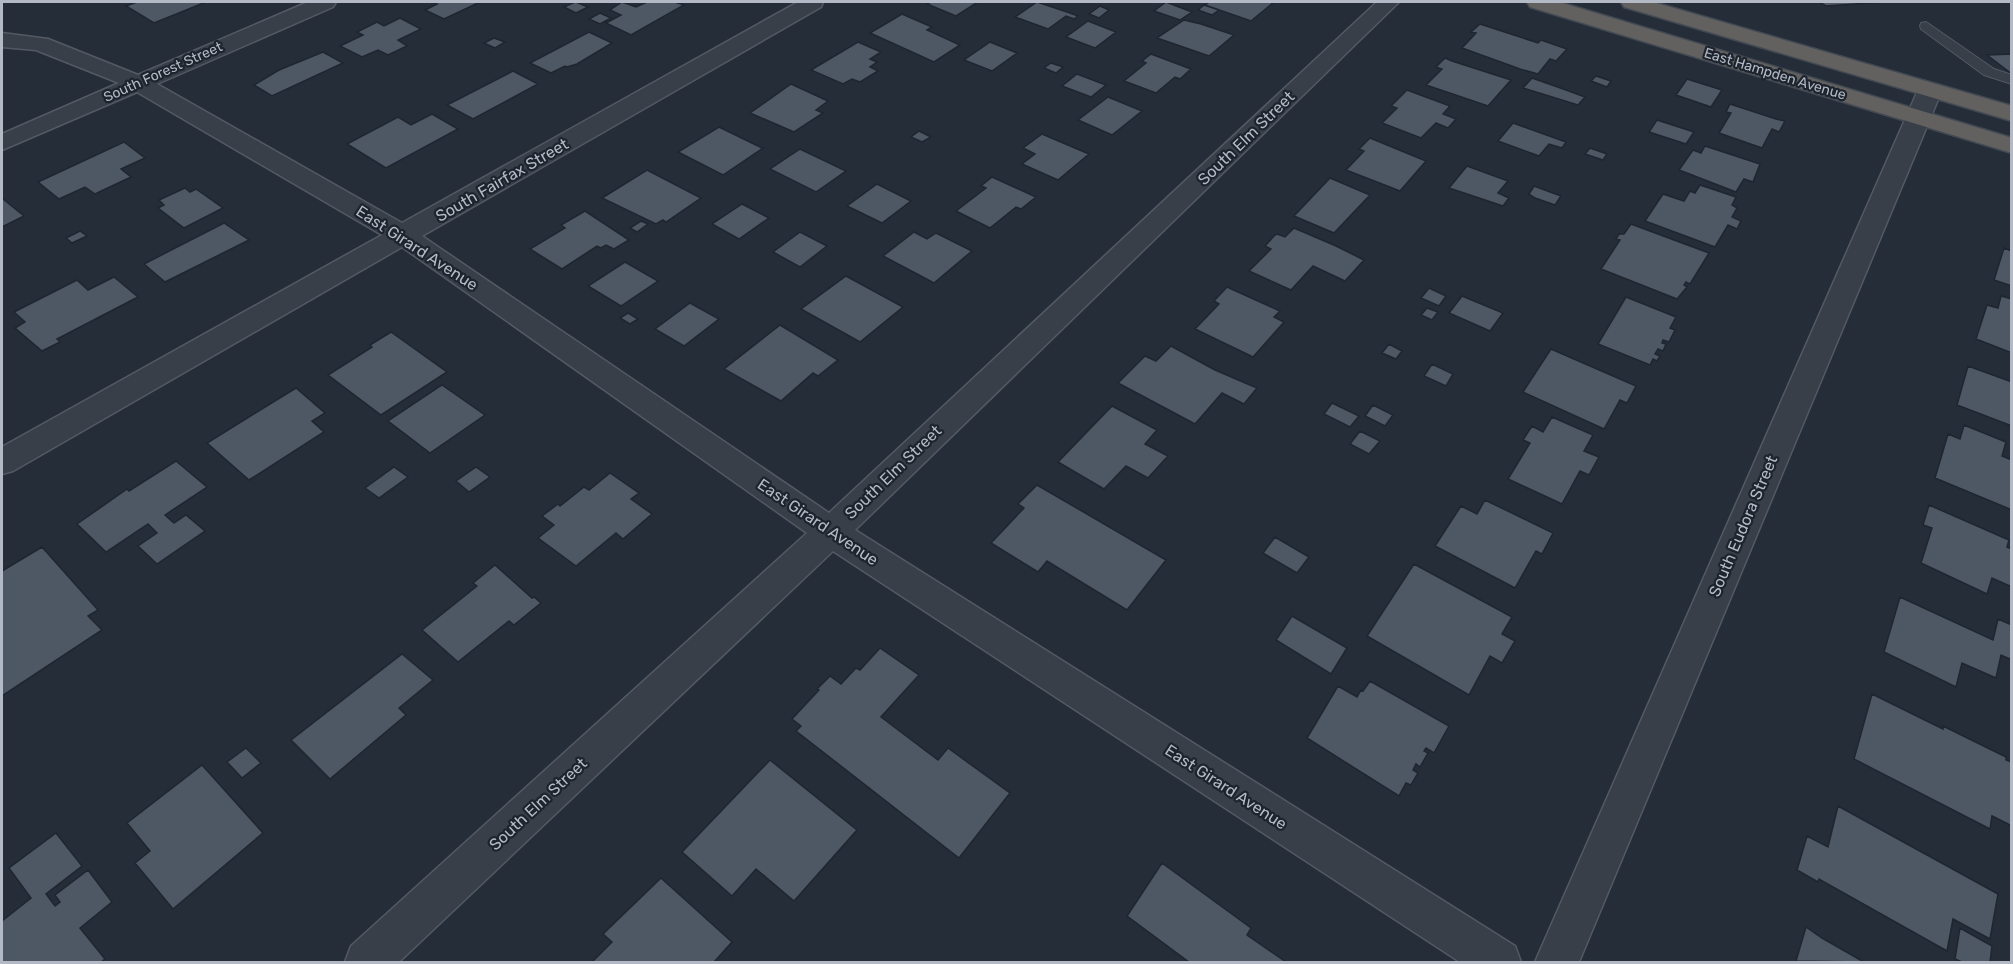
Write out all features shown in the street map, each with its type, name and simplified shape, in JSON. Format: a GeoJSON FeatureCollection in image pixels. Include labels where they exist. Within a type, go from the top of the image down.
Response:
{"type":"FeatureCollection","features":[{"type":"Feature","properties":{"kind":"highway","name":"East Hampden Avenue"},"geometry":{"type":"LineString","coordinates":[[1538,2],[2012,146]]}},
{"type":"Feature","properties":{"kind":"highway","name":"East Hampden Avenue"},"geometry":{"type":"LineString","coordinates":[[1632,2],[2012,114]]}},
{"type":"Feature","properties":{"kind":"street","name":"South Forest Street"},"geometry":{"type":"LineString","coordinates":[[2,143],[325,2]]}},
{"type":"Feature","properties":{"kind":"street","name":"South Fairfax Street"},"geometry":{"type":"LineString","coordinates":[[2,462],[813,2]]}},
{"type":"Feature","properties":{"kind":"street","name":"South Elm Street"},"geometry":{"type":"LineString","coordinates":[[367,963],[831,532],[1389,2]]}},
{"type":"Feature","properties":{"kind":"street","name":"East Girard Avenue"},"geometry":{"type":"LineString","coordinates":[[2,40],[40,44],[138,83],[404,236],[831,532],[1499,963]]}},
{"type":"Feature","properties":{"kind":"street","name":"South Eudora Street"},"geometry":{"type":"LineString","coordinates":[[1557,963],[1930,90]]}},
{"type":"Feature","properties":{"kind":"lane"},"geometry":{"type":"LineString","coordinates":[[1926,26],[1989,72],[2012,80]]}},
{"type":"Feature","properties":{"kind":"building"},"geometry":{"type":"Polygon","coordinates":[[[137,2],[206,2],[154,23],[126,6],[137,2]]]}},
{"type":"Feature","properties":{"kind":"building"},"geometry":{"type":"Polygon","coordinates":[[[432,2],[480,2],[444,19],[425,10],[437,4],[432,2]]]}},
{"type":"Feature","properties":{"kind":"building"},"geometry":{"type":"Polygon","coordinates":[[[575,2],[588,7],[576,13],[564,7],[575,2]]]}},
{"type":"Feature","properties":{"kind":"building"},"geometry":{"type":"Polygon","coordinates":[[[622,2],[636,7],[647,2],[675,2],[684,5],[631,35],[606,23],[621,15],[610,10],[622,2]]]}},
{"type":"Feature","properties":{"kind":"building"},"geometry":{"type":"Polygon","coordinates":[[[931,2],[978,2],[956,16],[927,4],[931,2]]]}},
{"type":"Feature","properties":{"kind":"building"},"geometry":{"type":"Polygon","coordinates":[[[1037,2],[1078,16],[1074,19],[1066,16],[1048,29],[1015,17],[1037,2]]]}},
{"type":"Feature","properties":{"kind":"building"},"geometry":{"type":"Polygon","coordinates":[[[1166,2],[1192,12],[1180,20],[1154,11],[1166,2]]]}},
{"type":"Feature","properties":{"kind":"building"},"geometry":{"type":"Polygon","coordinates":[[[1209,2],[1274,2],[1251,21],[1205,5],[1209,2]]]}},
{"type":"Feature","properties":{"kind":"building"},"geometry":{"type":"Polygon","coordinates":[[[1820,2],[1884,2],[1826,6],[1820,2]]]}},
{"type":"Feature","properties":{"kind":"building"},"geometry":{"type":"Polygon","coordinates":[[[1204,5],[1219,10],[1212,15],[1198,10],[1204,5]]]}},
{"type":"Feature","properties":{"kind":"building"},"geometry":{"type":"Polygon","coordinates":[[[1100,6],[1109,10],[1099,18],[1089,14],[1100,6]]]}},
{"type":"Feature","properties":{"kind":"building"},"geometry":{"type":"Polygon","coordinates":[[[600,13],[611,18],[600,24],[589,19],[600,13]]]}},
{"type":"Feature","properties":{"kind":"building"},"geometry":{"type":"Polygon","coordinates":[[[902,14],[932,27],[927,30],[960,45],[934,62],[870,33],[902,14]]]}},
{"type":"Feature","properties":{"kind":"building"},"geometry":{"type":"Polygon","coordinates":[[[400,18],[421,29],[398,40],[407,46],[388,55],[378,50],[362,57],[340,46],[363,35],[357,32],[377,22],[384,26],[400,18]]]}},
{"type":"Feature","properties":{"kind":"building"},"geometry":{"type":"Polygon","coordinates":[[[1184,20],[1234,35],[1209,56],[1157,38],[1184,20]]]}},
{"type":"Feature","properties":{"kind":"building"},"geometry":{"type":"Polygon","coordinates":[[[1088,21],[1116,32],[1095,48],[1066,37],[1088,21]]]}},
{"type":"Feature","properties":{"kind":"building"},"geometry":{"type":"Polygon","coordinates":[[[1480,24],[1538,43],[1541,40],[1567,49],[1556,61],[1550,59],[1538,74],[1520,69],[1462,48],[1476,33],[1471,32],[1480,24]]]}},
{"type":"Feature","properties":{"kind":"building"},"geometry":{"type":"Polygon","coordinates":[[[589,32],[612,43],[577,64],[565,66],[551,73],[530,63],[589,32]]]}},
{"type":"Feature","properties":{"kind":"building"},"geometry":{"type":"Polygon","coordinates":[[[494,38],[505,42],[495,48],[484,43],[494,38]]]}},
{"type":"Feature","properties":{"kind":"building"},"geometry":{"type":"Polygon","coordinates":[[[858,42],[881,52],[870,59],[877,62],[870,67],[878,71],[860,82],[852,79],[843,84],[811,70],[858,42]]]}},
{"type":"Feature","properties":{"kind":"building"},"geometry":{"type":"Polygon","coordinates":[[[990,42],[1017,53],[992,71],[964,60],[990,42]]]}},
{"type":"Feature","properties":{"kind":"building"},"geometry":{"type":"Polygon","coordinates":[[[323,52],[343,63],[272,96],[254,85],[279,70],[323,52]]]}},
{"type":"Feature","properties":{"kind":"building"},"geometry":{"type":"Polygon","coordinates":[[[1151,54],[1191,69],[1180,79],[1175,77],[1156,93],[1124,81],[1146,63],[1142,61],[1151,54]]]}},
{"type":"Feature","properties":{"kind":"building"},"geometry":{"type":"Polygon","coordinates":[[[2012,54],[2012,74],[1987,55],[2012,54]]]}},
{"type":"Feature","properties":{"kind":"building"},"geometry":{"type":"Polygon","coordinates":[[[1445,58],[1511,80],[1488,106],[1426,85],[1442,69],[1436,67],[1445,58]]]}},
{"type":"Feature","properties":{"kind":"building"},"geometry":{"type":"Polygon","coordinates":[[[1051,63],[1063,67],[1056,73],[1044,68],[1051,63]]]}},
{"type":"Feature","properties":{"kind":"building"},"geometry":{"type":"Polygon","coordinates":[[[513,71],[538,84],[473,119],[447,105],[513,71]]]}},
{"type":"Feature","properties":{"kind":"building"},"geometry":{"type":"Polygon","coordinates":[[[1077,74],[1106,85],[1091,97],[1062,86],[1077,74]]]}},
{"type":"Feature","properties":{"kind":"building"},"geometry":{"type":"Polygon","coordinates":[[[1596,76],[1611,81],[1607,87],[1591,81],[1596,76]]]}},
{"type":"Feature","properties":{"kind":"building"},"geometry":{"type":"Polygon","coordinates":[[[1532,78],[1585,97],[1578,105],[1523,88],[1532,78]]]}},
{"type":"Feature","properties":{"kind":"building"},"geometry":{"type":"Polygon","coordinates":[[[1687,79],[1722,90],[1711,107],[1676,95],[1687,79]]]}},
{"type":"Feature","properties":{"kind":"building"},"geometry":{"type":"Polygon","coordinates":[[[791,84],[828,101],[816,110],[823,113],[794,132],[750,113],[791,84]]]}},
{"type":"Feature","properties":{"kind":"building"},"geometry":{"type":"Polygon","coordinates":[[[1407,90],[1450,106],[1443,114],[1456,119],[1448,128],[1436,123],[1421,138],[1382,123],[1397,108],[1391,106],[1407,90]]]}},
{"type":"Feature","properties":{"kind":"building"},"geometry":{"type":"Polygon","coordinates":[[[1108,97],[1142,111],[1112,135],[1078,120],[1108,97]]]}},
{"type":"Feature","properties":{"kind":"building"},"geometry":{"type":"Polygon","coordinates":[[[1730,104],[1785,121],[1779,132],[1772,129],[1762,148],[1719,133],[1731,113],[1726,112],[1730,104]]]}},
{"type":"Feature","properties":{"kind":"building"},"geometry":{"type":"Polygon","coordinates":[[[432,114],[458,129],[386,168],[347,144],[398,117],[411,125],[432,114]]]}},
{"type":"Feature","properties":{"kind":"building"},"geometry":{"type":"Polygon","coordinates":[[[1657,120],[1694,132],[1686,144],[1649,132],[1657,120]]]}},
{"type":"Feature","properties":{"kind":"building"},"geometry":{"type":"Polygon","coordinates":[[[1513,123],[1566,142],[1562,148],[1549,144],[1539,156],[1498,141],[1513,123]]]}},
{"type":"Feature","properties":{"kind":"building"},"geometry":{"type":"Polygon","coordinates":[[[719,127],[763,148],[723,175],[678,152],[719,127]]]}},
{"type":"Feature","properties":{"kind":"building"},"geometry":{"type":"Polygon","coordinates":[[[919,131],[931,137],[922,142],[911,137],[919,131]]]}},
{"type":"Feature","properties":{"kind":"building"},"geometry":{"type":"Polygon","coordinates":[[[1042,134],[1089,154],[1058,180],[1022,164],[1035,154],[1023,148],[1042,134]]]}},
{"type":"Feature","properties":{"kind":"building"},"geometry":{"type":"Polygon","coordinates":[[[1370,138],[1426,161],[1400,191],[1346,170],[1364,151],[1359,149],[1370,138]]]}},
{"type":"Feature","properties":{"kind":"building"},"geometry":{"type":"Polygon","coordinates":[[[124,142],[145,158],[121,169],[131,177],[95,194],[85,187],[59,199],[38,182],[124,142]]]}},
{"type":"Feature","properties":{"kind":"building"},"geometry":{"type":"Polygon","coordinates":[[[1705,146],[1760,164],[1753,182],[1744,179],[1736,192],[1679,170],[1693,150],[1701,153],[1705,146]]]}},
{"type":"Feature","properties":{"kind":"building"},"geometry":{"type":"Polygon","coordinates":[[[1590,148],[1607,154],[1603,160],[1585,154],[1590,148]]]}},
{"type":"Feature","properties":{"kind":"building"},"geometry":{"type":"Polygon","coordinates":[[[800,149],[846,171],[816,192],[770,169],[800,149]]]}},
{"type":"Feature","properties":{"kind":"building"},"geometry":{"type":"Polygon","coordinates":[[[1467,166],[1508,181],[1498,193],[1509,198],[1503,206],[1449,188],[1467,166]]]}},
{"type":"Feature","properties":{"kind":"building"},"geometry":{"type":"Polygon","coordinates":[[[647,170],[701,198],[666,222],[663,220],[656,224],[602,198],[647,170]]]}},
{"type":"Feature","properties":{"kind":"building"},"geometry":{"type":"Polygon","coordinates":[[[992,177],[1036,197],[1021,209],[1016,207],[990,228],[956,211],[986,188],[981,186],[992,177]]]}},
{"type":"Feature","properties":{"kind":"building"},"geometry":{"type":"Polygon","coordinates":[[[1330,178],[1370,195],[1334,233],[1294,216],[1330,178]]]}},
{"type":"Feature","properties":{"kind":"building"},"geometry":{"type":"Polygon","coordinates":[[[877,184],[911,201],[882,223],[847,206],[877,184]]]}},
{"type":"Feature","properties":{"kind":"building"},"geometry":{"type":"Polygon","coordinates":[[[1700,185],[1736,197],[1732,205],[1737,208],[1732,217],[1741,221],[1737,229],[1728,225],[1715,247],[1645,221],[1663,194],[1684,201],[1690,191],[1695,193],[1700,185]]]}},
{"type":"Feature","properties":{"kind":"building"},"geometry":{"type":"Polygon","coordinates":[[[1534,186],[1561,196],[1555,205],[1535,198],[1529,194],[1534,186]]]}},
{"type":"Feature","properties":{"kind":"building"},"geometry":{"type":"Polygon","coordinates":[[[185,188],[190,192],[196,189],[223,208],[184,228],[158,208],[164,205],[159,200],[185,188]]]}},
{"type":"Feature","properties":{"kind":"building"},"geometry":{"type":"Polygon","coordinates":[[[2,200],[24,216],[2,227],[2,200]]]}},
{"type":"Feature","properties":{"kind":"building"},"geometry":{"type":"Polygon","coordinates":[[[742,204],[769,218],[739,239],[712,224],[742,204]]]}},
{"type":"Feature","properties":{"kind":"building"},"geometry":{"type":"Polygon","coordinates":[[[585,211],[629,240],[614,249],[606,245],[601,248],[597,246],[562,269],[530,249],[565,228],[561,225],[585,211]]]}},
{"type":"Feature","properties":{"kind":"building"},"geometry":{"type":"Polygon","coordinates":[[[641,221],[648,224],[637,232],[630,228],[641,221]]]}},
{"type":"Feature","properties":{"kind":"building"},"geometry":{"type":"Polygon","coordinates":[[[224,223],[249,240],[165,282],[144,264],[224,223]]]}},
{"type":"Feature","properties":{"kind":"building"},"geometry":{"type":"Polygon","coordinates":[[[1631,224],[1709,253],[1690,284],[1686,282],[1684,285],[1687,287],[1677,299],[1601,269],[1620,240],[1616,239],[1619,234],[1624,234],[1631,224]]]}},
{"type":"Feature","properties":{"kind":"building"},"geometry":{"type":"Polygon","coordinates":[[[1294,228],[1364,260],[1345,281],[1313,266],[1291,290],[1249,271],[1271,249],[1265,246],[1275,235],[1285,237],[1294,228]]]}},
{"type":"Feature","properties":{"kind":"building"},"geometry":{"type":"Polygon","coordinates":[[[80,231],[87,236],[72,243],[66,238],[80,231]]]}},
{"type":"Feature","properties":{"kind":"building"},"geometry":{"type":"Polygon","coordinates":[[[800,232],[827,246],[800,267],[773,252],[800,232]]]}},
{"type":"Feature","properties":{"kind":"building"},"geometry":{"type":"Polygon","coordinates":[[[914,232],[927,239],[936,233],[972,251],[934,283],[883,256],[914,232]]]}},
{"type":"Feature","properties":{"kind":"building"},"geometry":{"type":"Polygon","coordinates":[[[2004,248],[2012,251],[2012,286],[1994,280],[2004,248]]]}},
{"type":"Feature","properties":{"kind":"building"},"geometry":{"type":"Polygon","coordinates":[[[625,262],[658,281],[621,306],[588,286],[625,262]]]}},
{"type":"Feature","properties":{"kind":"building"},"geometry":{"type":"Polygon","coordinates":[[[846,276],[903,307],[860,342],[801,309],[846,276]]]}},
{"type":"Feature","properties":{"kind":"building"},"geometry":{"type":"Polygon","coordinates":[[[114,277],[138,297],[57,339],[60,342],[42,351],[15,328],[25,322],[14,312],[77,280],[88,290],[114,277]]]}},
{"type":"Feature","properties":{"kind":"building"},"geometry":{"type":"Polygon","coordinates":[[[1227,287],[1280,311],[1274,317],[1284,322],[1253,357],[1195,329],[1219,304],[1214,301],[1227,287]]]}},
{"type":"Feature","properties":{"kind":"building"},"geometry":{"type":"Polygon","coordinates":[[[1429,288],[1446,296],[1439,306],[1421,298],[1429,288]]]}},
{"type":"Feature","properties":{"kind":"building"},"geometry":{"type":"Polygon","coordinates":[[[1462,296],[1503,313],[1490,331],[1449,313],[1462,296]]]}},
{"type":"Feature","properties":{"kind":"building"},"geometry":{"type":"Polygon","coordinates":[[[2001,296],[2012,299],[2012,353],[1976,339],[1987,305],[1998,308],[2001,296]]]}},
{"type":"Feature","properties":{"kind":"building"},"geometry":{"type":"Polygon","coordinates":[[[1626,297],[1676,317],[1670,328],[1675,330],[1669,342],[1663,340],[1662,343],[1666,344],[1663,351],[1658,349],[1655,354],[1660,356],[1657,361],[1653,359],[1650,365],[1598,344],[1626,297]]]}},
{"type":"Feature","properties":{"kind":"building"},"geometry":{"type":"Polygon","coordinates":[[[690,303],[719,319],[684,346],[655,329],[690,303]]]}},
{"type":"Feature","properties":{"kind":"building"},"geometry":{"type":"Polygon","coordinates":[[[1427,308],[1438,312],[1432,320],[1421,315],[1427,308]]]}},
{"type":"Feature","properties":{"kind":"building"},"geometry":{"type":"Polygon","coordinates":[[[628,313],[638,319],[630,324],[620,318],[628,313]]]}},
{"type":"Feature","properties":{"kind":"building"},"geometry":{"type":"Polygon","coordinates":[[[780,325],[838,360],[818,376],[813,373],[781,401],[724,369],[780,325]]]}},
{"type":"Feature","properties":{"kind":"building"},"geometry":{"type":"Polygon","coordinates":[[[391,332],[447,372],[381,415],[328,375],[391,332]]]}},
{"type":"Feature","properties":{"kind":"building"},"geometry":{"type":"Polygon","coordinates":[[[1389,344],[1402,351],[1396,359],[1382,353],[1389,344]]]}},
{"type":"Feature","properties":{"kind":"building"},"geometry":{"type":"Polygon","coordinates":[[[1171,346],[1215,370],[1257,388],[1244,404],[1222,393],[1195,424],[1118,383],[1145,356],[1156,361],[1171,346]]]}},
{"type":"Feature","properties":{"kind":"building"},"geometry":{"type":"Polygon","coordinates":[[[1551,349],[1636,386],[1627,403],[1620,400],[1604,429],[1523,392],[1551,349]]]}},
{"type":"Feature","properties":{"kind":"building"},"geometry":{"type":"Polygon","coordinates":[[[1432,364],[1453,374],[1446,386],[1424,376],[1432,364]]]}},
{"type":"Feature","properties":{"kind":"building"},"geometry":{"type":"Polygon","coordinates":[[[1968,366],[2012,382],[2012,426],[1957,405],[1968,366]]]}},
{"type":"Feature","properties":{"kind":"building"},"geometry":{"type":"Polygon","coordinates":[[[442,385],[485,415],[430,453],[388,421],[442,385]]]}},
{"type":"Feature","properties":{"kind":"building"},"geometry":{"type":"Polygon","coordinates":[[[296,388],[325,413],[312,421],[324,432],[249,480],[207,443],[296,388]]]}},
{"type":"Feature","properties":{"kind":"building"},"geometry":{"type":"Polygon","coordinates":[[[1332,403],[1359,416],[1350,427],[1324,414],[1332,403]]]}},
{"type":"Feature","properties":{"kind":"building"},"geometry":{"type":"Polygon","coordinates":[[[1373,405],[1393,415],[1385,426],[1365,416],[1373,405]]]}},
{"type":"Feature","properties":{"kind":"building"},"geometry":{"type":"Polygon","coordinates":[[[1112,406],[1157,430],[1145,444],[1168,456],[1148,478],[1126,466],[1104,489],[1058,462],[1112,406]]]}},
{"type":"Feature","properties":{"kind":"building"},"geometry":{"type":"Polygon","coordinates":[[[1552,417],[1593,435],[1584,451],[1599,457],[1589,475],[1580,471],[1562,504],[1508,479],[1530,443],[1523,440],[1532,426],[1543,432],[1552,417]]]}},
{"type":"Feature","properties":{"kind":"building"},"geometry":{"type":"Polygon","coordinates":[[[1964,425],[2006,442],[2002,456],[2012,460],[2012,510],[1935,478],[1948,434],[1960,439],[1964,425]]]}},
{"type":"Feature","properties":{"kind":"building"},"geometry":{"type":"Polygon","coordinates":[[[1360,431],[1380,441],[1369,454],[1350,444],[1360,431]]]}},
{"type":"Feature","properties":{"kind":"building"},"geometry":{"type":"Polygon","coordinates":[[[176,461],[207,487],[165,515],[174,523],[186,515],[205,531],[157,564],[138,546],[157,533],[148,524],[106,552],[77,524],[127,489],[129,491],[176,461]]]}},
{"type":"Feature","properties":{"kind":"building"},"geometry":{"type":"Polygon","coordinates":[[[394,467],[408,477],[379,498],[365,488],[394,467]]]}},
{"type":"Feature","properties":{"kind":"building"},"geometry":{"type":"Polygon","coordinates":[[[476,467],[490,477],[469,492],[456,481],[476,467]]]}},
{"type":"Feature","properties":{"kind":"building"},"geometry":{"type":"Polygon","coordinates":[[[610,473],[639,493],[631,499],[652,514],[623,539],[616,533],[576,566],[538,538],[554,525],[542,516],[558,504],[560,506],[584,487],[589,490],[610,473]]]}},
{"type":"Feature","properties":{"kind":"building"},"geometry":{"type":"Polygon","coordinates":[[[1037,485],[1166,560],[1127,610],[1047,561],[1038,572],[991,543],[1024,508],[1018,504],[1037,485]]]}},
{"type":"Feature","properties":{"kind":"building"},"geometry":{"type":"Polygon","coordinates":[[[1485,500],[1553,533],[1542,554],[1536,551],[1515,588],[1435,546],[1461,506],[1477,514],[1485,500]]]}},
{"type":"Feature","properties":{"kind":"building"},"geometry":{"type":"Polygon","coordinates":[[[1929,505],[2009,540],[2007,547],[2012,549],[2012,587],[1992,578],[1987,594],[1921,563],[1932,528],[1923,525],[1929,505]]]}},
{"type":"Feature","properties":{"kind":"building"},"geometry":{"type":"Polygon","coordinates":[[[1275,537],[1309,557],[1297,573],[1263,553],[1275,537]]]}},
{"type":"Feature","properties":{"kind":"building"},"geometry":{"type":"Polygon","coordinates":[[[42,547],[98,610],[88,616],[102,630],[2,696],[2,571],[42,547]]]}},
{"type":"Feature","properties":{"kind":"building"},"geometry":{"type":"Polygon","coordinates":[[[1414,564],[1512,617],[1502,634],[1515,641],[1502,663],[1490,656],[1469,695],[1367,636],[1414,564]]]}},
{"type":"Feature","properties":{"kind":"building"},"geometry":{"type":"Polygon","coordinates":[[[495,565],[532,598],[534,597],[541,603],[514,625],[509,621],[458,662],[422,630],[477,586],[473,583],[495,565]]]}},
{"type":"Feature","properties":{"kind":"building"},"geometry":{"type":"Polygon","coordinates":[[[1900,597],[1993,640],[1998,619],[2012,625],[2012,660],[2001,655],[1996,678],[1962,663],[1956,687],[1884,652],[1900,597]]]}},
{"type":"Feature","properties":{"kind":"building"},"geometry":{"type":"Polygon","coordinates":[[[1292,616],[1347,648],[1331,674],[1276,640],[1292,616]]]}},
{"type":"Feature","properties":{"kind":"building"},"geometry":{"type":"Polygon","coordinates":[[[880,648],[919,675],[881,717],[938,760],[948,748],[1010,793],[959,858],[796,731],[801,726],[792,719],[830,676],[841,684],[856,668],[860,670],[880,648]]]}},
{"type":"Feature","properties":{"kind":"building"},"geometry":{"type":"Polygon","coordinates":[[[402,654],[433,680],[399,708],[406,715],[330,779],[291,740],[402,654]]]}},
{"type":"Feature","properties":{"kind":"building"},"geometry":{"type":"Polygon","coordinates":[[[1370,681],[1449,726],[1434,753],[1426,748],[1424,751],[1428,753],[1420,767],[1416,764],[1413,770],[1418,773],[1411,785],[1406,783],[1399,796],[1307,738],[1338,686],[1357,697],[1370,681]]]}},
{"type":"Feature","properties":{"kind":"building"},"geometry":{"type":"Polygon","coordinates":[[[1872,694],[1943,729],[1943,726],[2012,762],[2012,826],[1992,816],[1990,829],[1854,759],[1872,694]]]}},
{"type":"Feature","properties":{"kind":"building"},"geometry":{"type":"Polygon","coordinates":[[[246,748],[261,763],[242,778],[227,762],[246,748]]]}},
{"type":"Feature","properties":{"kind":"building"},"geometry":{"type":"Polygon","coordinates":[[[770,760],[857,830],[794,901],[756,869],[732,896],[682,852],[770,760]]]}},
{"type":"Feature","properties":{"kind":"building"},"geometry":{"type":"Polygon","coordinates":[[[202,765],[263,833],[173,909],[135,863],[150,851],[127,823],[202,765]]]}},
{"type":"Feature","properties":{"kind":"building"},"geometry":{"type":"Polygon","coordinates":[[[1838,806],[1998,894],[1990,939],[1953,919],[1947,951],[1819,879],[1818,882],[1797,870],[1807,836],[1828,847],[1838,806]]]}},
{"type":"Feature","properties":{"kind":"building"},"geometry":{"type":"Polygon","coordinates":[[[56,833],[82,866],[46,894],[55,906],[60,902],[55,895],[88,870],[112,902],[80,928],[105,959],[101,962],[2,962],[2,921],[31,898],[9,868],[56,833]]]}},
{"type":"Feature","properties":{"kind":"building"},"geometry":{"type":"Polygon","coordinates":[[[1162,863],[1251,928],[1247,935],[1286,962],[1189,962],[1127,916],[1162,863]]]}},
{"type":"Feature","properties":{"kind":"building"},"geometry":{"type":"Polygon","coordinates":[[[661,878],[732,942],[714,962],[592,962],[612,942],[603,934],[661,878]]]}},
{"type":"Feature","properties":{"kind":"building"},"geometry":{"type":"Polygon","coordinates":[[[1806,927],[1822,938],[1864,962],[1796,961],[1806,927]]]}},
{"type":"Feature","properties":{"kind":"building"},"geometry":{"type":"Polygon","coordinates":[[[1960,928],[1992,946],[1990,962],[1962,962],[1955,959],[1960,928]]]}}]}
